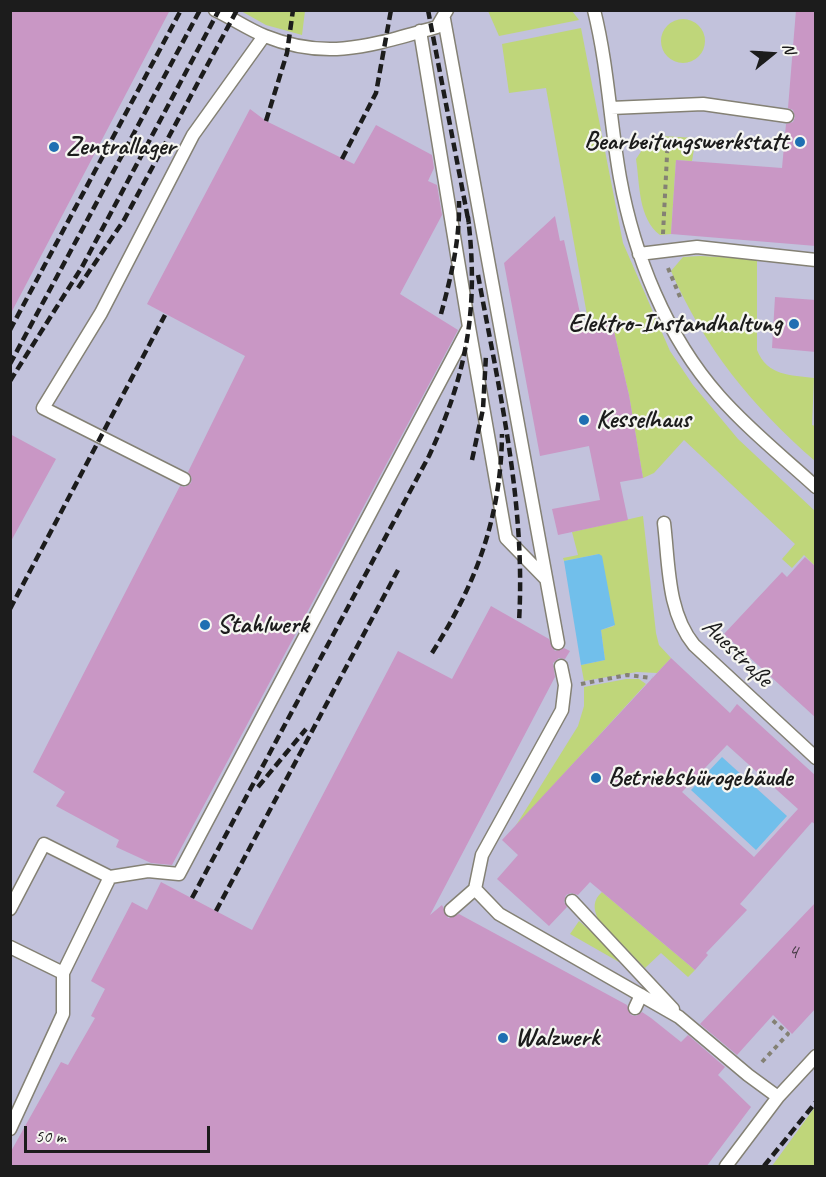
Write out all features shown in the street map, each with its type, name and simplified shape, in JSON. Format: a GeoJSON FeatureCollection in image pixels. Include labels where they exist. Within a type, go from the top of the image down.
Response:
{"type":"FeatureCollection","features":[{"type":"Feature","properties":{"kind":"lane"},"geometry":{"type":"LineString","coordinates":[[215,10],[264,36],[288,44],[337,51],[359,49],[437,27],[446,15]]}},
{"type":"Feature","properties":{"kind":"lane"},"geometry":{"type":"LineString","coordinates":[[594,10],[602,45],[620,177],[639,254],[647,276],[674,329],[718,396],[816,487]]}},
{"type":"Feature","properties":{"kind":"lane"},"geometry":{"type":"LineString","coordinates":[[446,15],[558,644]]}},
{"type":"Feature","properties":{"kind":"lane"},"geometry":{"type":"LineString","coordinates":[[420,31],[506,538],[546,579]]}},
{"type":"Feature","properties":{"kind":"lane"},"geometry":{"type":"LineString","coordinates":[[184,479],[43,408],[101,312],[193,135],[264,36]]}},
{"type":"Feature","properties":{"kind":"lane"},"geometry":{"type":"LineString","coordinates":[[611,108],[703,104],[787,116]]}},
{"type":"Feature","properties":{"kind":"lane"},"geometry":{"type":"LineString","coordinates":[[639,254],[697,247],[816,260]]}},
{"type":"Feature","properties":{"kind":"lane"},"geometry":{"type":"LineString","coordinates":[[10,909],[44,844],[110,877],[148,871],[179,874],[469,327]]}},
{"type":"Feature","properties":{"kind":"lane","name":"Auestraße"},"geometry":{"type":"LineString","coordinates":[[664,523],[674,602],[682,631],[694,645],[816,758]]}},
{"type":"Feature","properties":{"kind":"lane"},"geometry":{"type":"LineString","coordinates":[[451,910],[475,889],[482,855],[562,710],[565,685],[561,666]]}},
{"type":"Feature","properties":{"kind":"lane"},"geometry":{"type":"LineString","coordinates":[[10,1129],[63,1014],[63,973],[110,877]]}},
{"type":"Feature","properties":{"kind":"lane"},"geometry":{"type":"LineString","coordinates":[[475,889],[499,914],[680,1017]]}},
{"type":"Feature","properties":{"kind":"lane"},"geometry":{"type":"LineString","coordinates":[[572,901],[680,1017],[748,1075],[778,1097]]}},
{"type":"Feature","properties":{"kind":"lane"},"geometry":{"type":"LineString","coordinates":[[10,947],[63,973]]}},
{"type":"Feature","properties":{"kind":"lane"},"geometry":{"type":"LineString","coordinates":[[635,1008],[641,995]]}},
{"type":"Feature","properties":{"kind":"lane"},"geometry":{"type":"LineString","coordinates":[[726,1167],[778,1097],[816,1056]]}},
{"type":"Feature","properties":{"kind":"path"},"geometry":{"type":"LineString","coordinates":[[668,136],[663,235],[670,275],[684,305]]}},
{"type":"Feature","properties":{"kind":"path"},"geometry":{"type":"LineString","coordinates":[[565,685],[627,675],[652,678]]}},
{"type":"Feature","properties":{"kind":"path"},"geometry":{"type":"LineString","coordinates":[[757,1067],[788,1035],[770,1018]]}},
{"type":"Feature","properties":{"kind":"shaded area"},"geometry":{"type":"Polygon","coordinates":[[[11,11],[815,11],[815,1166],[11,1166],[11,11]]]}},
{"type":"Feature","properties":{"kind":"green space"},"geometry":{"type":"Polygon","coordinates":[[[241,11],[305,11],[302,35],[266,25],[241,11]]]}},
{"type":"Feature","properties":{"kind":"green space"},"geometry":{"type":"Polygon","coordinates":[[[488,11],[572,11],[579,20],[499,36],[488,11]]]}},
{"type":"Feature","properties":{"kind":"green space"},"geometry":{"type":"Polygon","coordinates":[[[683,19],[699,25],[705,41],[699,57],[683,63],[667,57],[661,41],[667,25],[683,19]]]}},
{"type":"Feature","properties":{"kind":"green space"},"geometry":{"type":"Polygon","coordinates":[[[581,28],[623,243],[670,351],[693,385],[738,439],[815,511],[815,566],[804,555],[792,568],[782,559],[795,544],[684,440],[654,473],[643,478],[629,395],[612,323],[589,326],[546,88],[509,93],[502,44],[581,28]]]}},
{"type":"Feature","properties":{"kind":"green space"},"geometry":{"type":"Polygon","coordinates":[[[661,136],[696,138],[692,161],[676,160],[671,234],[660,235],[653,228],[644,210],[636,159],[648,141],[661,136]]]}},
{"type":"Feature","properties":{"kind":"green space"},"geometry":{"type":"Polygon","coordinates":[[[683,257],[757,259],[757,350],[767,365],[781,373],[814,378],[812,425],[815,426],[815,461],[771,419],[732,375],[699,326],[671,271],[683,257]]]}},
{"type":"Feature","properties":{"kind":"green space"},"geometry":{"type":"Polygon","coordinates":[[[643,516],[656,633],[659,645],[671,658],[657,673],[637,672],[584,681],[581,665],[605,660],[601,630],[614,626],[599,554],[564,561],[563,558],[578,555],[572,532],[643,516]]]}},
{"type":"Feature","properties":{"kind":"green space"},"geometry":{"type":"Polygon","coordinates":[[[626,679],[639,679],[646,684],[515,827],[578,726],[584,706],[584,687],[626,679]]]}},
{"type":"Feature","properties":{"kind":"green space"},"geometry":{"type":"Polygon","coordinates":[[[602,892],[695,970],[688,977],[661,953],[645,968],[598,919],[595,904],[602,892]]]}},
{"type":"Feature","properties":{"kind":"green space"},"geometry":{"type":"Polygon","coordinates":[[[579,921],[619,956],[619,962],[570,934],[579,921]]]}},
{"type":"Feature","properties":{"kind":"green space"},"geometry":{"type":"Polygon","coordinates":[[[815,1107],[815,1166],[772,1166],[815,1107]]]}},
{"type":"Feature","properties":{"kind":"water"},"geometry":{"type":"Polygon","coordinates":[[[599,554],[602,556],[615,625],[601,630],[605,660],[581,665],[564,561],[599,554]]]}},
{"type":"Feature","properties":{"kind":"water"},"geometry":{"type":"Polygon","coordinates":[[[722,757],[787,816],[756,850],[691,790],[722,757]]]}},
{"type":"Feature","properties":{"kind":"building","name":"Zentrallager"},"geometry":{"type":"Polygon","coordinates":[[[10,10],[170,10],[10,315],[10,10]]]}},
{"type":"Feature","properties":{"kind":"building"},"geometry":{"type":"Polygon","coordinates":[[[796,10],[816,10],[816,246],[671,234],[676,160],[782,168],[786,124],[793,122],[795,117],[793,110],[788,108],[796,10]]]}},
{"type":"Feature","properties":{"kind":"building","name":"Stahlwerk"},"geometry":{"type":"Polygon","coordinates":[[[250,109],[266,121],[354,164],[376,125],[432,155],[434,168],[428,181],[437,185],[442,215],[400,294],[458,330],[172,865],[151,863],[116,847],[119,840],[56,806],[65,792],[33,772],[180,486],[185,487],[191,483],[192,478],[188,472],[245,356],[147,304],[250,109]]]}},
{"type":"Feature","properties":{"kind":"building","name":"Kesselhaus"},"geometry":{"type":"Polygon","coordinates":[[[555,216],[560,241],[564,240],[583,327],[612,323],[629,395],[643,478],[620,482],[628,520],[558,535],[552,509],[600,500],[589,446],[540,456],[504,263],[555,216]]]}},
{"type":"Feature","properties":{"kind":"building","name":"Elektro-Instandhaltung"},"geometry":{"type":"Polygon","coordinates":[[[775,297],[816,300],[816,352],[772,348],[775,297]]]}},
{"type":"Feature","properties":{"kind":"building"},"geometry":{"type":"Polygon","coordinates":[[[10,434],[56,459],[10,543],[10,434]]]}},
{"type":"Feature","properties":{"kind":"building"},"geometry":{"type":"Polygon","coordinates":[[[805,557],[816,567],[816,718],[724,634],[782,572],[787,577],[805,557]]]}},
{"type":"Feature","properties":{"kind":"building"},"geometry":{"type":"Polygon","coordinates":[[[491,606],[549,639],[555,651],[564,648],[570,651],[565,659],[559,658],[553,663],[555,677],[430,915],[442,905],[448,918],[459,914],[627,1005],[631,1015],[636,1016],[642,1012],[681,1042],[688,1035],[725,1067],[718,1075],[751,1107],[706,1167],[10,1167],[10,1153],[61,1062],[68,1065],[95,1018],[91,1016],[105,989],[91,981],[132,902],[147,910],[161,882],[252,930],[398,651],[452,679],[491,606]]]}},
{"type":"Feature","properties":{"kind":"building"},"geometry":{"type":"Polygon","coordinates":[[[671,658],[730,713],[737,704],[816,776],[816,825],[812,822],[740,904],[747,910],[706,953],[708,955],[695,970],[590,882],[578,895],[571,893],[566,895],[564,902],[567,907],[549,926],[497,879],[518,855],[502,840],[671,658]],[[727,745],[682,792],[754,857],[798,809],[727,745]]]}},
{"type":"Feature","properties":{"kind":"building"},"geometry":{"type":"Polygon","coordinates":[[[816,902],[816,1008],[792,1034],[773,1015],[737,1055],[700,1024],[816,902]]]}},
{"type":"Feature","properties":{"kind":"railway"},"geometry":{"type":"LineString","coordinates":[[10,330],[181,10]]}},
{"type":"Feature","properties":{"kind":"railway"},"geometry":{"type":"LineString","coordinates":[[10,364],[200,10]]}},
{"type":"Feature","properties":{"kind":"railway"},"geometry":{"type":"LineString","coordinates":[[10,381],[82,267],[219,10]]}},
{"type":"Feature","properties":{"kind":"railway"},"geometry":{"type":"LineString","coordinates":[[78,288],[124,220],[237,10]]}},
{"type":"Feature","properties":{"kind":"railway"},"geometry":{"type":"LineString","coordinates":[[266,121],[287,53],[293,10]]}},
{"type":"Feature","properties":{"kind":"railway"},"geometry":{"type":"LineString","coordinates":[[342,159],[376,93],[391,10]]}},
{"type":"Feature","properties":{"kind":"railway"},"geometry":{"type":"LineString","coordinates":[[428,10],[469,224]]}},
{"type":"Feature","properties":{"kind":"railway"},"geometry":{"type":"LineString","coordinates":[[441,314],[456,244],[459,201]]}},
{"type":"Feature","properties":{"kind":"railway"},"geometry":{"type":"LineString","coordinates":[[192,898],[429,456],[442,426],[461,368],[471,311],[472,281],[468,217]]}},
{"type":"Feature","properties":{"kind":"railway"},"geometry":{"type":"LineString","coordinates":[[478,275],[502,404],[515,491],[520,578],[519,622]]}},
{"type":"Feature","properties":{"kind":"railway"},"geometry":{"type":"LineString","coordinates":[[10,609],[165,315]]}},
{"type":"Feature","properties":{"kind":"railway"},"geometry":{"type":"LineString","coordinates":[[472,460],[483,409],[486,355]]}},
{"type":"Feature","properties":{"kind":"railway"},"geometry":{"type":"LineString","coordinates":[[432,653],[461,601],[483,549],[497,494],[502,434]]}},
{"type":"Feature","properties":{"kind":"railway"},"geometry":{"type":"LineString","coordinates":[[216,911],[398,570]]}},
{"type":"Feature","properties":{"kind":"railway"},"geometry":{"type":"LineString","coordinates":[[258,787],[306,729]]}},
{"type":"Feature","properties":{"kind":"railway"},"geometry":{"type":"LineString","coordinates":[[764,1166],[816,1102]]}},
{"type":"Feature","properties":{"kind":"place","name":"Bearbeitungswerkstatt"},"geometry":{"type":"Point","coordinates":[800,142]}},
{"type":"Feature","properties":{"kind":"place","name":"Zentrallager"},"geometry":{"type":"Point","coordinates":[54,147]}},
{"type":"Feature","properties":{"kind":"place","name":"Elektro-Instandhaltung"},"geometry":{"type":"Point","coordinates":[794,324]}},
{"type":"Feature","properties":{"kind":"place","name":"Kesselhaus"},"geometry":{"type":"Point","coordinates":[584,420]}},
{"type":"Feature","properties":{"kind":"place","name":"Stahlwerk"},"geometry":{"type":"Point","coordinates":[205,625]}},
{"type":"Feature","properties":{"kind":"place","name":"Betriebsbürogebäude"},"geometry":{"type":"Point","coordinates":[596,778]}},
{"type":"Feature","properties":{"kind":"place","name":"Walzwerk"},"geometry":{"type":"Point","coordinates":[503,1038]}}]}
